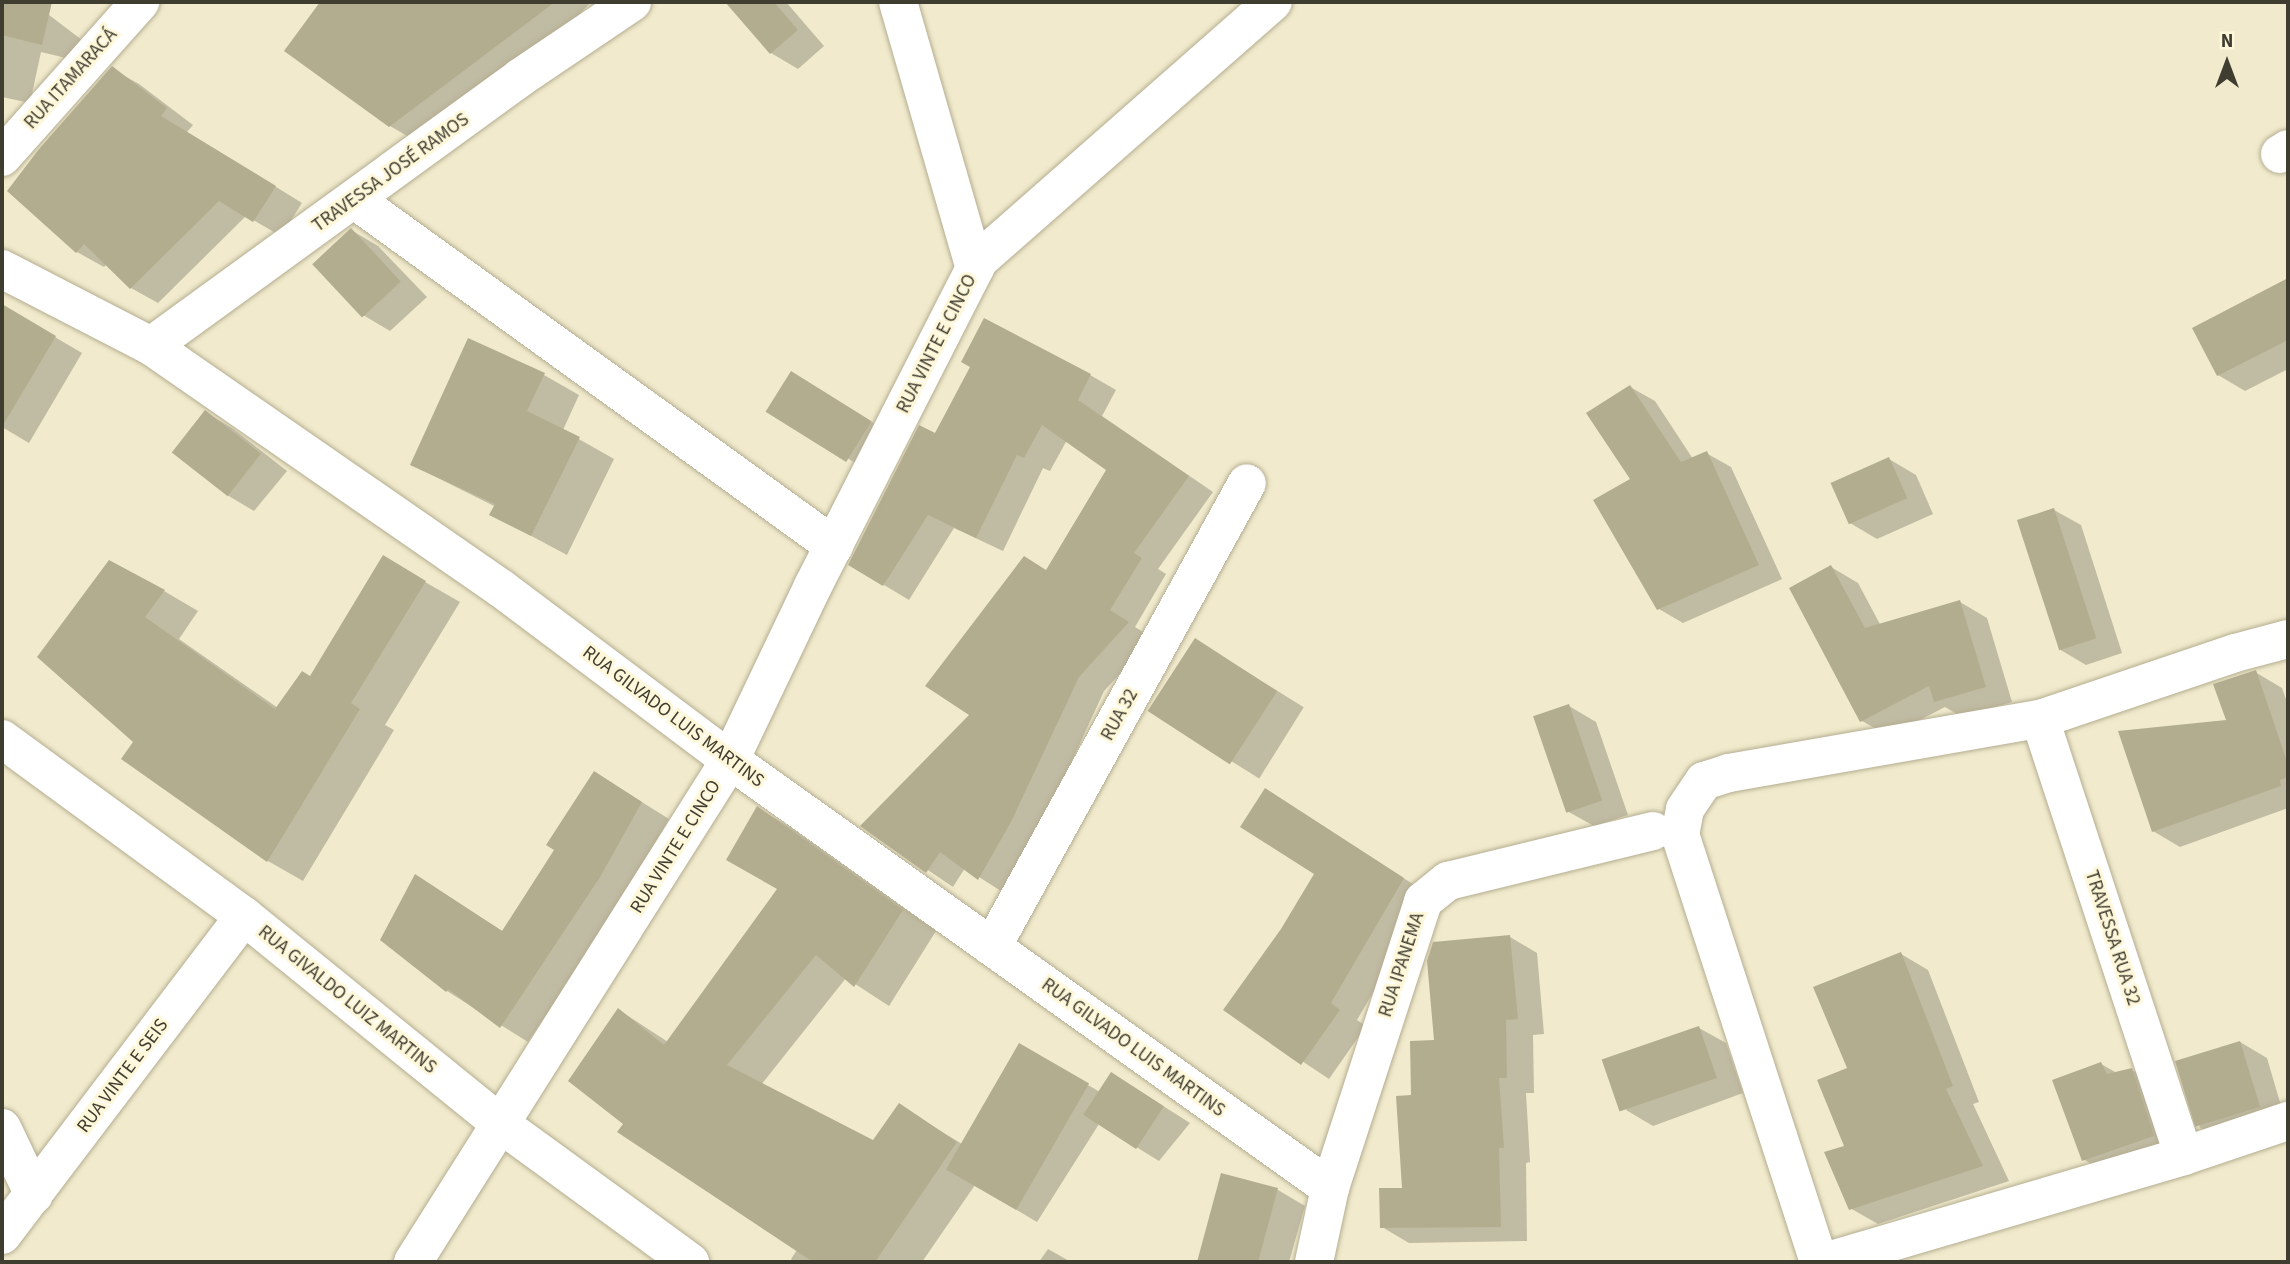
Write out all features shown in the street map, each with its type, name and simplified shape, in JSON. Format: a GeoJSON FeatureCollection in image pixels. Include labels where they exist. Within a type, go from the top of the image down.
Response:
{"type":"FeatureCollection","features":[{"type":"Feature","properties":{"kind":"street","name":"RUA ITAMARACÁ"},"geometry":{"type":"LineString","coordinates":[[2,157],[140,2]]}},
{"type":"Feature","properties":{"kind":"street","name":"TRAVESSA JOSÉ RAMOS"},"geometry":{"type":"LineString","coordinates":[[151,346],[355,200],[521,76],[632,2]]}},
{"type":"Feature","properties":{"kind":"street"},"geometry":{"type":"LineString","coordinates":[[898,2],[977,264],[1273,2]]}},
{"type":"Feature","properties":{"kind":"street"},"geometry":{"type":"LineString","coordinates":[[355,200],[834,546]]}},
{"type":"Feature","properties":{"kind":"street","name":"RUA VINTE E CINCO"},"geometry":{"type":"LineString","coordinates":[[413,1262],[502,1125],[730,760],[834,546],[977,264]]}},
{"type":"Feature","properties":{"kind":"street","name":"RUA GILVADO LUIS MARTINS"},"geometry":{"type":"LineString","coordinates":[[2,269],[151,346],[502,589],[730,760],[1330,1188]]}},
{"type":"Feature","properties":{"kind":"street","name":"RUA 32"},"geometry":{"type":"LineString","coordinates":[[992,947],[1247,483]]}},
{"type":"Feature","properties":{"kind":"street"},"geometry":{"type":"LineString","coordinates":[[2288,639],[2235,653],[2040,719],[1728,773],[1704,781],[1685,808],[1680,835],[1822,1262],[2184,1156],[2288,1121]]}},
{"type":"Feature","properties":{"kind":"street","name":"TRAVESSA RUA 32"},"geometry":{"type":"LineString","coordinates":[[2040,719],[2184,1156]]}},
{"type":"Feature","properties":{"kind":"street","name":"RUA GIVALDO LUIZ MARTINS"},"geometry":{"type":"LineString","coordinates":[[2,739],[244,916],[502,1125],[690,1262]]}},
{"type":"Feature","properties":{"kind":"street","name":"RUA IPANEMA"},"geometry":{"type":"LineString","coordinates":[[1314,1262],[1330,1188],[1423,901],[1448,881],[1653,831]]}},
{"type":"Feature","properties":{"kind":"street","name":"RUA VINTE E SEIS"},"geometry":{"type":"LineString","coordinates":[[2,1235],[244,916]]}},
{"type":"Feature","properties":{"kind":"street"},"geometry":{"type":"LineString","coordinates":[[2,1128],[34,1195]]}},
{"type":"Feature","properties":{"kind":"building"},"geometry":{"type":"Polygon","coordinates":[[[2,2],[52,2],[42,45],[2,35],[2,2]]]}},
{"type":"Feature","properties":{"kind":"building"},"geometry":{"type":"Polygon","coordinates":[[[320,2],[555,2],[389,127],[284,51],[320,2]]]}},
{"type":"Feature","properties":{"kind":"building"},"geometry":{"type":"Polygon","coordinates":[[[725,2],[774,2],[798,30],[770,54],[725,2]]]}},
{"type":"Feature","properties":{"kind":"building"},"geometry":{"type":"Polygon","coordinates":[[[112,66],[167,108],[161,116],[276,186],[253,222],[219,201],[130,289],[84,244],[76,253],[7,191],[39,149],[112,66]]]}},
{"type":"Feature","properties":{"kind":"building"},"geometry":{"type":"Polygon","coordinates":[[[351,228],[401,281],[362,318],[312,264],[351,228]]]}},
{"type":"Feature","properties":{"kind":"building"},"geometry":{"type":"Polygon","coordinates":[[[2288,278],[2288,340],[2217,376],[2192,328],[2288,278]]]}},
{"type":"Feature","properties":{"kind":"building"},"geometry":{"type":"Polygon","coordinates":[[[2,304],[56,336],[2,427],[2,304]]]}},
{"type":"Feature","properties":{"kind":"building"},"geometry":{"type":"Polygon","coordinates":[[[984,318],[1091,374],[1078,400],[1189,476],[1134,553],[1142,558],[1110,610],[1129,622],[1079,677],[1011,822],[978,880],[940,852],[926,873],[860,826],[969,715],[925,686],[1024,556],[1046,570],[1106,470],[1042,425],[1024,458],[1017,455],[976,538],[928,515],[883,586],[848,565],[919,425],[935,433],[970,367],[961,362],[984,318]]]}},
{"type":"Feature","properties":{"kind":"building"},"geometry":{"type":"Polygon","coordinates":[[[468,338],[545,373],[527,411],[580,437],[531,536],[489,515],[495,504],[410,465],[468,338]]]}},
{"type":"Feature","properties":{"kind":"building"},"geometry":{"type":"Polygon","coordinates":[[[791,371],[872,421],[846,462],[766,412],[791,371]]]}},
{"type":"Feature","properties":{"kind":"building"},"geometry":{"type":"Polygon","coordinates":[[[1630,385],[1681,462],[1707,451],[1759,565],[1657,610],[1593,500],[1630,479],[1586,413],[1630,385]]]}},
{"type":"Feature","properties":{"kind":"building"},"geometry":{"type":"Polygon","coordinates":[[[205,410],[261,454],[228,496],[172,453],[205,410]]]}},
{"type":"Feature","properties":{"kind":"building"},"geometry":{"type":"Polygon","coordinates":[[[1889,457],[1907,498],[1849,524],[1831,483],[1889,457]]]}},
{"type":"Feature","properties":{"kind":"building"},"geometry":{"type":"Polygon","coordinates":[[[2054,508],[2096,638],[2059,650],[2017,520],[2054,508]]]}},
{"type":"Feature","properties":{"kind":"building"},"geometry":{"type":"Polygon","coordinates":[[[383,555],[426,581],[351,703],[360,709],[267,862],[121,759],[133,742],[37,657],[109,560],[165,590],[145,617],[275,709],[302,671],[310,676],[383,555]]]}},
{"type":"Feature","properties":{"kind":"building"},"geometry":{"type":"Polygon","coordinates":[[[1831,565],[1865,628],[1960,600],[1986,687],[1934,702],[1929,686],[1860,722],[1789,588],[1831,565]]]}},
{"type":"Feature","properties":{"kind":"building"},"geometry":{"type":"Polygon","coordinates":[[[1195,638],[1277,691],[1230,764],[1148,711],[1195,638]]]}},
{"type":"Feature","properties":{"kind":"building"},"geometry":{"type":"Polygon","coordinates":[[[2256,670],[2288,765],[2288,777],[2280,780],[2281,786],[2152,832],[2118,731],[2226,720],[2213,684],[2256,670]]]}},
{"type":"Feature","properties":{"kind":"building"},"geometry":{"type":"Polygon","coordinates":[[[1569,704],[1602,800],[1566,813],[1533,716],[1569,704]]]}},
{"type":"Feature","properties":{"kind":"building"},"geometry":{"type":"Polygon","coordinates":[[[594,771],[642,802],[600,877],[500,1028],[448,989],[446,992],[380,940],[415,874],[502,931],[554,850],[546,845],[594,771]]]}},
{"type":"Feature","properties":{"kind":"building"},"geometry":{"type":"Polygon","coordinates":[[[1265,788],[1404,878],[1331,1003],[1340,1010],[1301,1065],[1223,1010],[1281,929],[1314,874],[1240,827],[1265,788]]]}},
{"type":"Feature","properties":{"kind":"building"},"geometry":{"type":"Polygon","coordinates":[[[757,806],[903,910],[854,987],[816,955],[727,1065],[873,1140],[899,1103],[957,1142],[875,1262],[813,1262],[617,1132],[623,1124],[568,1081],[618,1008],[664,1045],[777,889],[726,860],[757,806]]]}},
{"type":"Feature","properties":{"kind":"building"},"geometry":{"type":"Polygon","coordinates":[[[1510,935],[1518,1019],[1506,1020],[1507,1078],[1499,1078],[1504,1148],[1499,1148],[1501,1227],[1380,1228],[1379,1188],[1402,1188],[1396,1096],[1411,1095],[1410,1041],[1434,1040],[1427,961],[1433,942],[1510,935]]]}},
{"type":"Feature","properties":{"kind":"building"},"geometry":{"type":"Polygon","coordinates":[[[1901,952],[1953,1086],[1946,1089],[1983,1166],[1849,1210],[1824,1152],[1844,1146],[1817,1080],[1847,1068],[1813,987],[1901,952]]]}},
{"type":"Feature","properties":{"kind":"building"},"geometry":{"type":"Polygon","coordinates":[[[1699,1026],[1717,1078],[1620,1112],[1602,1060],[1699,1026]]]}},
{"type":"Feature","properties":{"kind":"building"},"geometry":{"type":"Polygon","coordinates":[[[2240,1041],[2260,1107],[2195,1127],[2175,1061],[2240,1041]]]}},
{"type":"Feature","properties":{"kind":"building"},"geometry":{"type":"Polygon","coordinates":[[[1019,1043],[1089,1084],[1016,1210],[946,1169],[1019,1043]]]}},
{"type":"Feature","properties":{"kind":"building"},"geometry":{"type":"Polygon","coordinates":[[[2101,1062],[2107,1074],[2132,1068],[2154,1136],[2082,1161],[2052,1080],[2101,1062]]]}},
{"type":"Feature","properties":{"kind":"building"},"geometry":{"type":"Polygon","coordinates":[[[1111,1072],[1164,1106],[1136,1149],[1083,1115],[1111,1072]]]}},
{"type":"Feature","properties":{"kind":"building"},"geometry":{"type":"Polygon","coordinates":[[[1221,1173],[1278,1188],[1258,1262],[1197,1262],[1221,1173]]]}}]}
